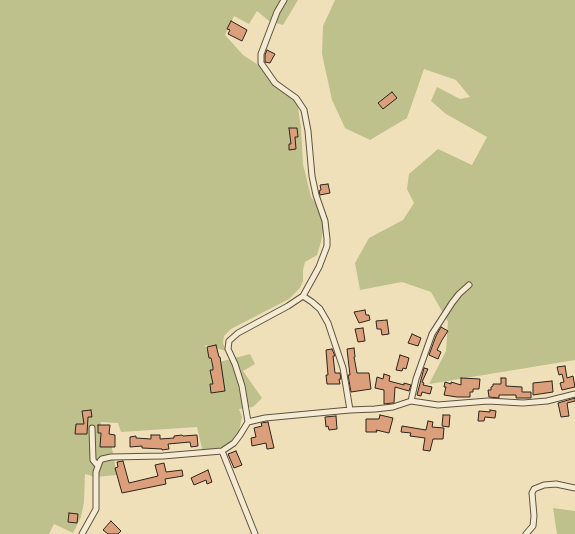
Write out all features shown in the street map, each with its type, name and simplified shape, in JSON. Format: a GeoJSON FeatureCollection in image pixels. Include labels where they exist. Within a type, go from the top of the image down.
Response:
{"type":"FeatureCollection","features":[{"type":"Feature","properties":{"kind":"street"},"geometry":{"type":"LineString","coordinates":[[82,534],[96,509],[96,472],[102,459],[111,457],[163,456],[222,452],[234,443],[248,422],[242,386],[235,364],[228,349],[228,341],[238,333],[288,306],[303,296],[324,255],[327,246],[327,230],[312,176],[308,131],[304,110],[296,98],[275,83],[261,63],[260,58],[276,12],[284,0]]}},
{"type":"Feature","properties":{"kind":"street"},"geometry":{"type":"LineString","coordinates":[[411,401],[416,379],[432,334],[452,303],[469,285]]}},
{"type":"Feature","properties":{"kind":"street"},"geometry":{"type":"LineString","coordinates":[[303,296],[320,309],[328,323],[343,368],[350,410]]}},
{"type":"Feature","properties":{"kind":"street"},"geometry":{"type":"LineString","coordinates":[[248,422],[265,418],[394,407],[411,401],[438,405],[488,401],[524,403],[547,401],[575,394]]}},
{"type":"Feature","properties":{"kind":"street"},"geometry":{"type":"LineString","coordinates":[[92,428],[93,460],[98,466]]}},
{"type":"Feature","properties":{"kind":"street"},"geometry":{"type":"LineString","coordinates":[[222,452],[256,534]]}},
{"type":"Feature","properties":{"kind":"street"},"geometry":{"type":"LineString","coordinates":[[526,534],[533,526],[534,516],[532,493],[534,489],[544,485],[556,484],[575,488]]}},
{"type":"Feature","properties":{"kind":"green space"},"geometry":{"type":"Polygon","coordinates":[[[0,0],[298,0],[283,25],[269,21],[257,11],[249,24],[234,16],[225,35],[243,55],[260,66],[270,79],[297,101],[301,128],[303,164],[311,197],[322,214],[323,230],[321,242],[317,255],[305,262],[303,281],[300,288],[289,299],[231,329],[224,336],[223,343],[226,351],[205,345],[212,364],[250,354],[255,364],[243,371],[262,398],[253,407],[239,409],[242,417],[237,436],[229,444],[214,452],[203,453],[197,427],[121,432],[118,423],[101,422],[100,437],[110,438],[117,475],[95,477],[85,474],[84,502],[81,517],[73,533],[54,524],[49,534],[0,534],[0,0]]]}},
{"type":"Feature","properties":{"kind":"green space"},"geometry":{"type":"Polygon","coordinates":[[[335,0],[575,0],[575,360],[429,384],[446,351],[448,322],[431,292],[402,282],[360,290],[355,263],[369,238],[403,220],[414,203],[407,189],[409,174],[438,149],[472,165],[487,137],[446,114],[431,101],[437,87],[460,99],[470,97],[456,80],[424,69],[407,118],[370,140],[345,128],[332,100],[322,54],[323,26],[335,0]]]}},
{"type":"Feature","properties":{"kind":"green space"},"geometry":{"type":"Polygon","coordinates":[[[553,508],[575,511],[575,534],[557,534],[553,508]]]}},
{"type":"Feature","properties":{"kind":"building"},"geometry":{"type":"Polygon","coordinates":[[[231,21],[247,30],[242,41],[228,34],[230,30],[227,29],[231,21]]]}},
{"type":"Feature","properties":{"kind":"building"},"geometry":{"type":"Polygon","coordinates":[[[267,50],[275,54],[270,63],[265,62],[267,50]]]}},
{"type":"Feature","properties":{"kind":"building"},"geometry":{"type":"Polygon","coordinates":[[[392,92],[397,98],[383,109],[378,103],[392,92]]]}},
{"type":"Feature","properties":{"kind":"building"},"geometry":{"type":"Polygon","coordinates":[[[289,128],[297,128],[298,137],[295,137],[296,149],[289,150],[289,144],[291,144],[289,128]]]}},
{"type":"Feature","properties":{"kind":"building"},"geometry":{"type":"Polygon","coordinates":[[[328,184],[330,193],[320,195],[320,185],[328,184]]]}},
{"type":"Feature","properties":{"kind":"building"},"geometry":{"type":"Polygon","coordinates":[[[365,310],[366,315],[369,315],[370,320],[359,323],[354,312],[365,310]]]}},
{"type":"Feature","properties":{"kind":"building"},"geometry":{"type":"Polygon","coordinates":[[[387,320],[389,334],[382,335],[381,329],[377,329],[376,321],[387,320]]]}},
{"type":"Feature","properties":{"kind":"building"},"geometry":{"type":"Polygon","coordinates":[[[441,327],[448,331],[437,350],[441,352],[438,359],[429,355],[441,327]]]}},
{"type":"Feature","properties":{"kind":"building"},"geometry":{"type":"Polygon","coordinates":[[[363,328],[365,341],[358,342],[355,329],[363,328]]]}},
{"type":"Feature","properties":{"kind":"building"},"geometry":{"type":"Polygon","coordinates":[[[412,334],[421,338],[418,346],[408,343],[412,334]]]}},
{"type":"Feature","properties":{"kind":"building"},"geometry":{"type":"Polygon","coordinates":[[[216,345],[220,357],[225,391],[211,393],[210,384],[213,384],[210,370],[213,370],[213,367],[211,358],[209,358],[207,347],[216,345]]]}},
{"type":"Feature","properties":{"kind":"building"},"geometry":{"type":"Polygon","coordinates":[[[354,348],[357,373],[369,373],[371,389],[351,392],[348,375],[350,375],[347,349],[354,348]]]}},
{"type":"Feature","properties":{"kind":"building"},"geometry":{"type":"Polygon","coordinates":[[[332,349],[335,356],[333,356],[335,373],[340,373],[340,384],[327,384],[326,375],[328,375],[326,350],[332,349]]]}},
{"type":"Feature","properties":{"kind":"building"},"geometry":{"type":"Polygon","coordinates":[[[400,355],[409,358],[406,369],[403,368],[402,371],[396,370],[400,355]]]}},
{"type":"Feature","properties":{"kind":"building"},"geometry":{"type":"Polygon","coordinates":[[[565,366],[567,378],[573,376],[575,387],[562,390],[560,383],[564,382],[562,374],[559,375],[557,367],[565,366]]]}},
{"type":"Feature","properties":{"kind":"building"},"geometry":{"type":"Polygon","coordinates":[[[424,368],[428,369],[422,382],[424,383],[423,385],[432,387],[430,394],[422,392],[421,396],[417,395],[424,368]]]}},
{"type":"Feature","properties":{"kind":"building"},"geometry":{"type":"Polygon","coordinates":[[[384,374],[390,376],[389,381],[404,385],[404,383],[411,385],[409,391],[395,387],[394,403],[384,404],[384,390],[375,388],[377,377],[383,379],[384,374]]]}},
{"type":"Feature","properties":{"kind":"building"},"geometry":{"type":"Polygon","coordinates":[[[461,378],[480,379],[479,389],[473,389],[473,392],[470,392],[470,397],[444,395],[446,387],[444,387],[445,382],[461,385],[461,378]]]}},
{"type":"Feature","properties":{"kind":"building"},"geometry":{"type":"Polygon","coordinates":[[[501,378],[506,378],[506,386],[522,387],[522,392],[531,392],[531,398],[516,398],[516,395],[499,395],[499,398],[489,397],[488,390],[491,390],[493,384],[501,384],[501,378]]]}},
{"type":"Feature","properties":{"kind":"building"},"geometry":{"type":"Polygon","coordinates":[[[552,381],[553,392],[533,395],[533,383],[552,381]]]}},
{"type":"Feature","properties":{"kind":"building"},"geometry":{"type":"Polygon","coordinates":[[[575,398],[575,401],[567,403],[569,416],[561,417],[558,403],[575,398]]]}},
{"type":"Feature","properties":{"kind":"building"},"geometry":{"type":"Polygon","coordinates":[[[91,410],[92,417],[88,417],[87,434],[75,434],[76,424],[84,424],[82,411],[91,410]]]}},
{"type":"Feature","properties":{"kind":"building"},"geometry":{"type":"Polygon","coordinates":[[[490,410],[496,411],[495,418],[485,417],[484,421],[478,421],[479,411],[490,412],[490,410]]]}},
{"type":"Feature","properties":{"kind":"building"},"geometry":{"type":"Polygon","coordinates":[[[380,415],[393,418],[389,433],[376,430],[377,432],[366,432],[366,419],[379,419],[380,415]]]}},
{"type":"Feature","properties":{"kind":"building"},"geometry":{"type":"Polygon","coordinates":[[[443,415],[450,415],[449,427],[442,426],[443,415]]]}},
{"type":"Feature","properties":{"kind":"building"},"geometry":{"type":"Polygon","coordinates":[[[336,416],[337,429],[329,430],[328,426],[326,427],[325,417],[336,416]]]}},
{"type":"Feature","properties":{"kind":"building"},"geometry":{"type":"Polygon","coordinates":[[[428,421],[433,422],[432,427],[444,428],[443,439],[433,439],[430,451],[423,450],[425,438],[410,436],[411,433],[401,432],[402,426],[426,430],[428,421]]]}},
{"type":"Feature","properties":{"kind":"building"},"geometry":{"type":"Polygon","coordinates":[[[268,422],[274,448],[267,449],[266,443],[252,446],[251,438],[256,437],[254,428],[262,426],[261,423],[268,422]]]}},
{"type":"Feature","properties":{"kind":"building"},"geometry":{"type":"Polygon","coordinates":[[[98,425],[110,425],[109,434],[115,435],[115,447],[100,447],[101,433],[98,433],[98,425]]]}},
{"type":"Feature","properties":{"kind":"building"},"geometry":{"type":"Polygon","coordinates":[[[151,435],[160,435],[160,439],[174,438],[174,436],[182,435],[197,435],[198,446],[191,447],[190,442],[168,444],[169,449],[162,450],[142,448],[142,446],[130,447],[130,437],[136,436],[136,438],[151,439],[151,435]]]}},
{"type":"Feature","properties":{"kind":"building"},"geometry":{"type":"Polygon","coordinates":[[[236,451],[242,465],[234,468],[228,454],[236,451]]]}},
{"type":"Feature","properties":{"kind":"building"},"geometry":{"type":"Polygon","coordinates":[[[123,461],[129,483],[158,476],[155,465],[164,463],[166,472],[182,470],[183,476],[165,479],[166,484],[122,493],[115,468],[118,467],[117,462],[123,461]]]}},
{"type":"Feature","properties":{"kind":"building"},"geometry":{"type":"Polygon","coordinates":[[[208,470],[212,482],[207,484],[206,480],[194,485],[191,478],[208,470]]]}},
{"type":"Feature","properties":{"kind":"building"},"geometry":{"type":"Polygon","coordinates":[[[69,513],[78,514],[77,523],[68,522],[69,513]]]}},
{"type":"Feature","properties":{"kind":"building"},"geometry":{"type":"Polygon","coordinates":[[[111,521],[121,531],[118,534],[108,534],[103,530],[111,521]]]}}]}
